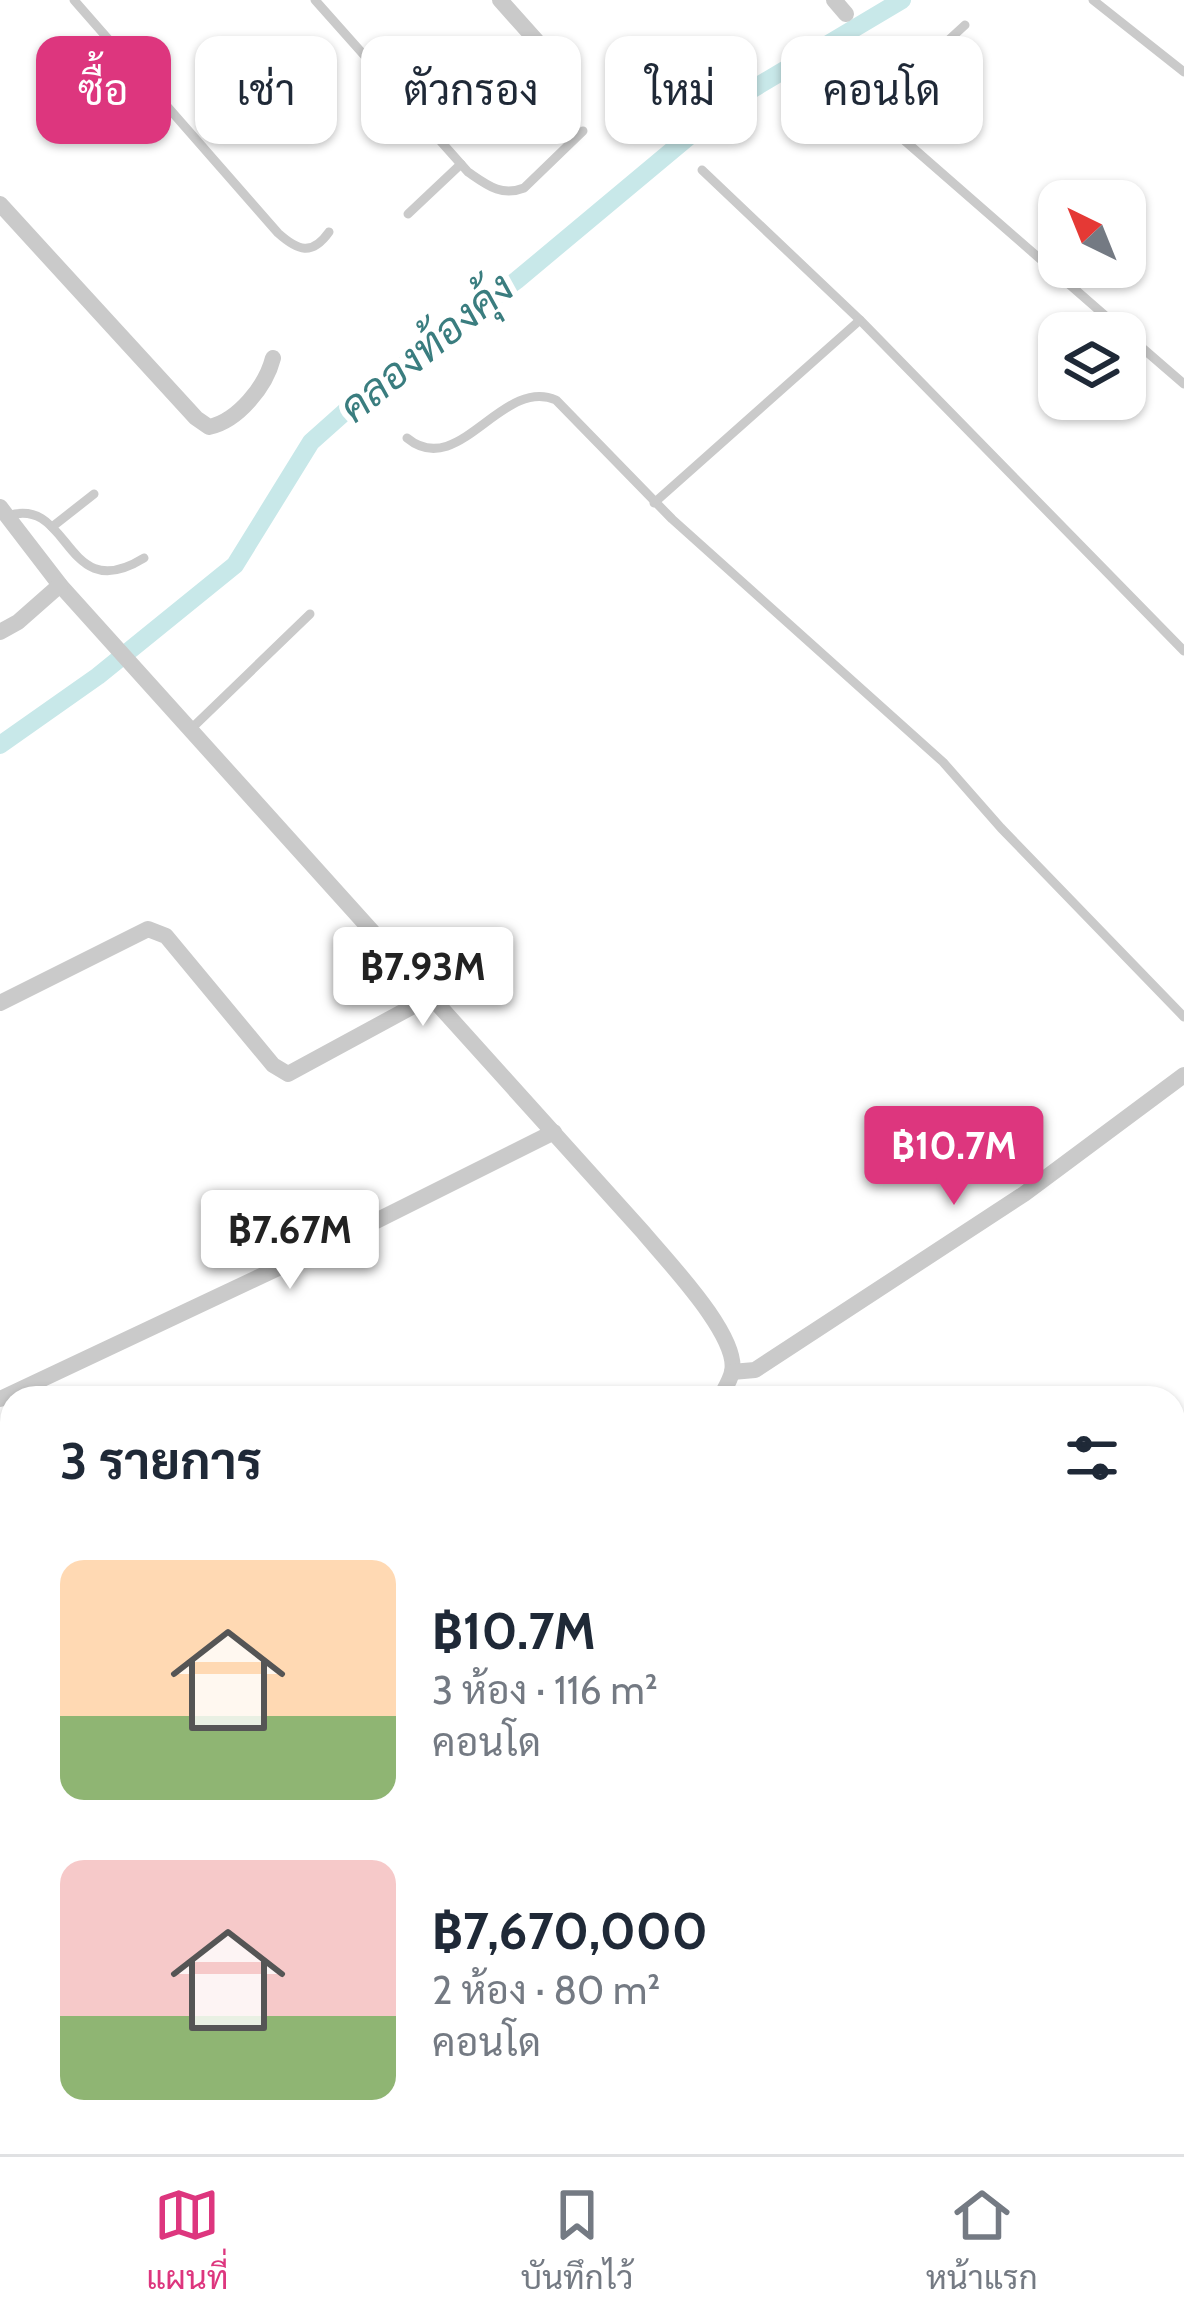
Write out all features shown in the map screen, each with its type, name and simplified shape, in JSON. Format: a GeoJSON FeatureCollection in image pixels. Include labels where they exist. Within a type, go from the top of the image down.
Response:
{"type":"FeatureCollection","features":[{"type":"Feature","properties":{"kind":"street"},"geometry":{"type":"LineString","coordinates":[[500,0],[532,36]]}},
{"type":"Feature","properties":{"kind":"street"},"geometry":{"type":"LineString","coordinates":[[0,204],[209,427],[229,418],[260,388],[274,358]]}},
{"type":"Feature","properties":{"kind":"street"},"geometry":{"type":"LineString","coordinates":[[3,512],[60,585],[643,1232],[729,1346],[732,1372],[726,1386]]}},
{"type":"Feature","properties":{"kind":"street"},"geometry":{"type":"LineString","coordinates":[[0,632],[60,585]]}},
{"type":"Feature","properties":{"kind":"street"},"geometry":{"type":"LineString","coordinates":[[0,1004],[148,929],[156,930],[166,936],[273,1065],[288,1074],[430,997]]}},
{"type":"Feature","properties":{"kind":"street"},"geometry":{"type":"LineString","coordinates":[[732,1372],[755,1370],[1024,1194],[1184,1076]]}},
{"type":"Feature","properties":{"kind":"street"},"geometry":{"type":"LineString","coordinates":[[28,1386],[554,1132]]}},
{"type":"Feature","properties":{"kind":"lane"},"geometry":{"type":"LineString","coordinates":[[74,0],[278,233],[306,251],[320,245],[329,232]]}},
{"type":"Feature","properties":{"kind":"lane"},"geometry":{"type":"LineString","coordinates":[[315,0],[461,164],[489,187],[513,193],[535,181],[583,131]]}},
{"type":"Feature","properties":{"kind":"lane"},"geometry":{"type":"LineString","coordinates":[[1093,0],[1184,72]]}},
{"type":"Feature","properties":{"kind":"lane"},"geometry":{"type":"LineString","coordinates":[[965,25],[890,94],[886,115],[897,134],[1101,312]]}},
{"type":"Feature","properties":{"kind":"lane"},"geometry":{"type":"LineString","coordinates":[[408,214],[461,164]]}},
{"type":"Feature","properties":{"kind":"lane"},"geometry":{"type":"LineString","coordinates":[[702,170],[860,320],[1184,651]]}},
{"type":"Feature","properties":{"kind":"lane"},"geometry":{"type":"LineString","coordinates":[[654,502],[860,320]]}},
{"type":"Feature","properties":{"kind":"lane"},"geometry":{"type":"LineString","coordinates":[[1146,351],[1184,384]]}},
{"type":"Feature","properties":{"kind":"lane"},"geometry":{"type":"LineString","coordinates":[[407,438],[424,447],[443,446],[463,439],[516,401],[548,396],[654,502],[943,762],[1184,1017]]}},
{"type":"Feature","properties":{"kind":"lane"},"geometry":{"type":"LineString","coordinates":[[52,527],[94,494]]}},
{"type":"Feature","properties":{"kind":"lane"},"geometry":{"type":"LineString","coordinates":[[3,512],[35,512],[94,568],[118,571],[144,558]]}},
{"type":"Feature","properties":{"kind":"lane"},"geometry":{"type":"LineString","coordinates":[[192,728],[310,614]]}},
{"type":"Feature","properties":{"kind":"waterway","name":"คลองท้องคุ้ง"},"geometry":{"type":"LineString","coordinates":[[0,745],[98,676],[235,565],[311,442],[357,401],[517,280],[729,103],[902,0]]}}]}
